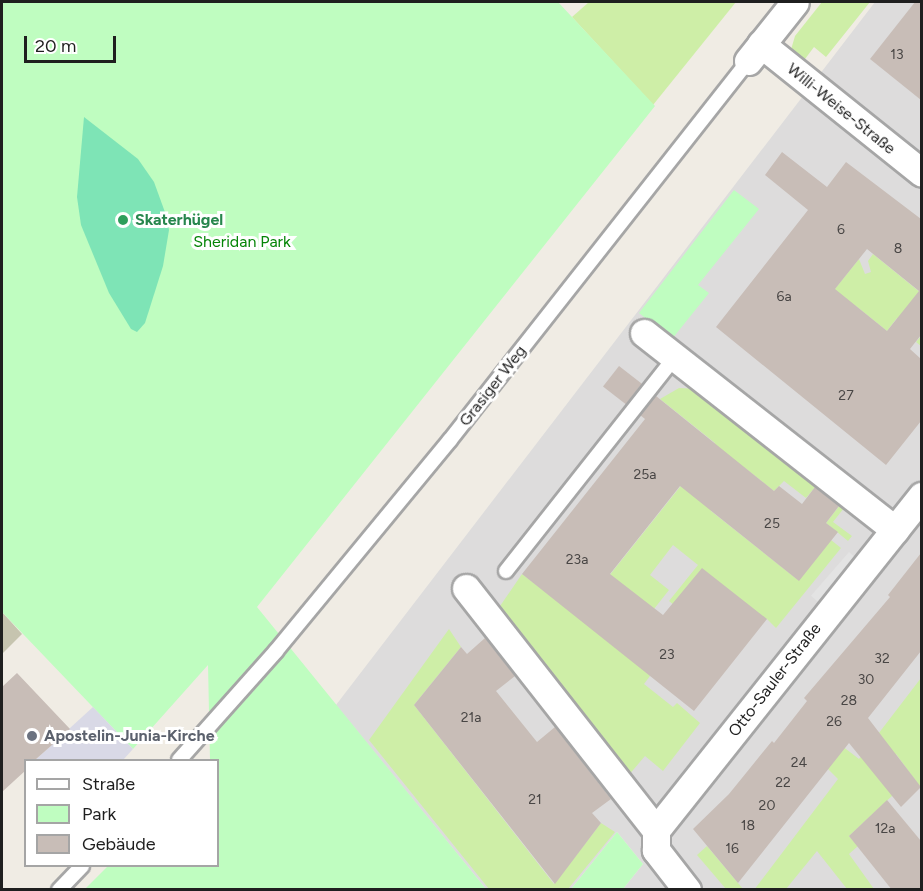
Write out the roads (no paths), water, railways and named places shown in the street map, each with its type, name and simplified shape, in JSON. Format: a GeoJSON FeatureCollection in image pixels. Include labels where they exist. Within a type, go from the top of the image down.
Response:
{"type":"FeatureCollection","features":[{"type":"Feature","properties":{"kind":"street","name":"Grasiger Weg"},"geometry":{"type":"LineString","coordinates":[[755,53],[795,2]]}},
{"type":"Feature","properties":{"kind":"street","name":"Willi-Weise-Straße"},"geometry":{"type":"LineString","coordinates":[[755,53],[921,173]]}},
{"type":"Feature","properties":{"kind":"street"},"geometry":{"type":"LineString","coordinates":[[644,333],[895,530]]}},
{"type":"Feature","properties":{"kind":"street","name":"Otto-Sauler-Straße"},"geometry":{"type":"LineString","coordinates":[[656,830],[921,496]]}},
{"type":"Feature","properties":{"kind":"street"},"geometry":{"type":"LineString","coordinates":[[466,588],[656,830],[656,850],[687,890]]}},
{"type":"Feature","properties":{"kind":"lane","name":"Grasiger Weg"},"geometry":{"type":"LineString","coordinates":[[180,759],[276,651],[450,440],[755,53]]}},
{"type":"Feature","properties":{"kind":"lane"},"geometry":{"type":"LineString","coordinates":[[506,571],[675,357]]}},
{"type":"Feature","properties":{"kind":"lane"},"geometry":{"type":"LineString","coordinates":[[59,890],[81,867]]}},
{"type":"Feature","properties":{"kind":"place","name":"Skaterhügel"},"geometry":{"type":"Point","coordinates":[123,220]}},
{"type":"Feature","properties":{"kind":"place","name":"Apostelin-Junia-Kirche"},"geometry":{"type":"Point","coordinates":[32,736]}},
{"type":"Feature","properties":{"kind":"park label","name":"Sheridan Park"},"geometry":{"type":"Point","coordinates":[242,242]}}]}
